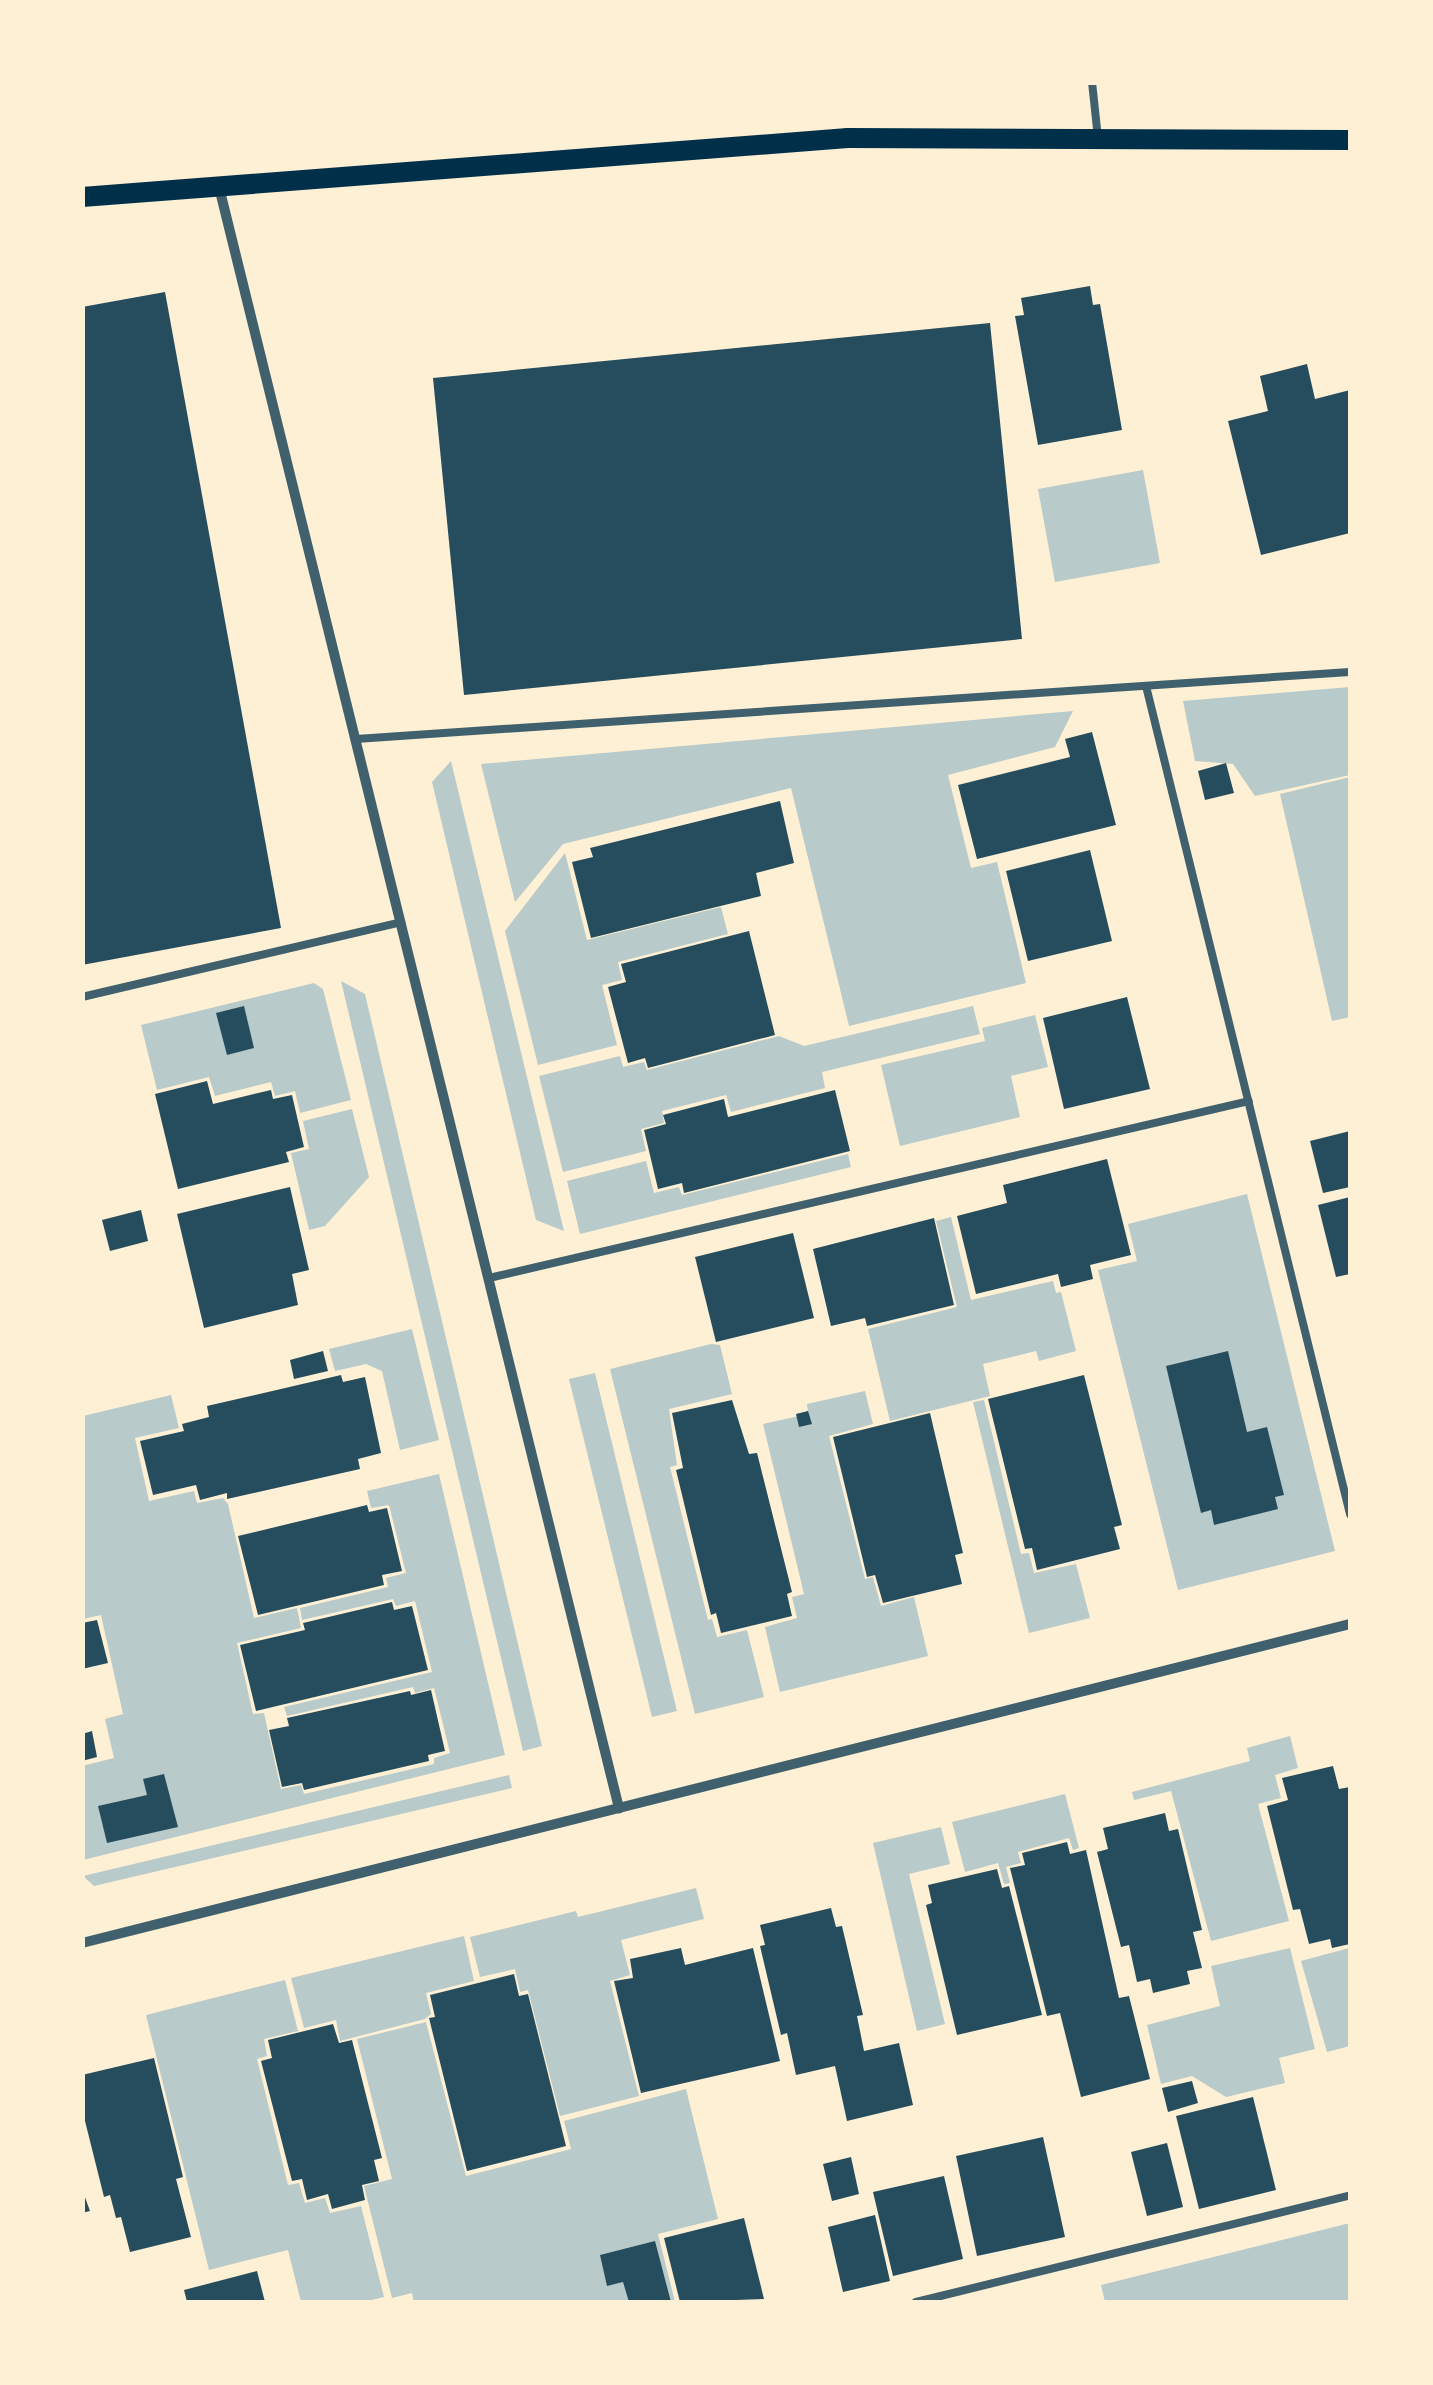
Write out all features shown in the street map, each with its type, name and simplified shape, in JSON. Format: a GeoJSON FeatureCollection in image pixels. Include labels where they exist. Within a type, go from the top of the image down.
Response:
{"type":"FeatureCollection","features":[{"type":"Feature","properties":{"kind":"main road"},"geometry":{"type":"LineString","coordinates":[[82,198],[848,138],[1350,140]]}},
{"type":"Feature","properties":{"kind":"street"},"geometry":{"type":"LineString","coordinates":[[220,187],[620,1808]]}},
{"type":"Feature","properties":{"kind":"street"},"geometry":{"type":"LineString","coordinates":[[82,1942],[1350,1624]]}},
{"type":"Feature","properties":{"kind":"lane"},"geometry":{"type":"LineString","coordinates":[[1092,82],[1098,138]]}},
{"type":"Feature","properties":{"kind":"lane"},"geometry":{"type":"LineString","coordinates":[[356,739],[1350,672]]}},
{"type":"Feature","properties":{"kind":"lane"},"geometry":{"type":"LineString","coordinates":[[1146,686],[1350,1514]]}},
{"type":"Feature","properties":{"kind":"lane"},"geometry":{"type":"LineString","coordinates":[[82,997],[402,922]]}},
{"type":"Feature","properties":{"kind":"lane"},"geometry":{"type":"LineString","coordinates":[[489,1278],[1249,1102]]}},
{"type":"Feature","properties":{"kind":"lane"},"geometry":{"type":"LineString","coordinates":[[916,2302],[1350,2194]]}},
{"type":"Feature","properties":{"kind":"shaded area"},"geometry":{"type":"Polygon","coordinates":[[[1143,470],[1160,563],[1055,582],[1038,489],[1143,470]]]}},
{"type":"Feature","properties":{"kind":"shaded area"},"geometry":{"type":"Polygon","coordinates":[[[1350,687],[1350,775],[1255,796],[1233,764],[1195,761],[1183,701],[1350,687]]]}},
{"type":"Feature","properties":{"kind":"shaded area"},"geometry":{"type":"Polygon","coordinates":[[[1073,711],[1055,747],[948,775],[971,868],[997,862],[1026,983],[849,1026],[791,788],[563,844],[515,902],[481,764],[1073,711]]]}},
{"type":"Feature","properties":{"kind":"shaded area"},"geometry":{"type":"Polygon","coordinates":[[[451,761],[564,1231],[536,1220],[432,782],[451,761]]]}},
{"type":"Feature","properties":{"kind":"shaded area"},"geometry":{"type":"Polygon","coordinates":[[[1350,777],[1350,1017],[1332,1021],[1280,794],[1350,777]]]}},
{"type":"Feature","properties":{"kind":"shaded area"},"geometry":{"type":"Polygon","coordinates":[[[565,853],[587,940],[721,907],[728,934],[618,962],[622,980],[602,985],[617,1045],[538,1065],[505,931],[565,853]]]}},
{"type":"Feature","properties":{"kind":"shaded area"},"geometry":{"type":"Polygon","coordinates":[[[341,981],[365,994],[542,1746],[523,1751],[341,981]]]}},
{"type":"Feature","properties":{"kind":"shaded area"},"geometry":{"type":"Polygon","coordinates":[[[314,983],[323,989],[351,1100],[300,1113],[295,1091],[275,1096],[271,1082],[215,1096],[209,1077],[157,1090],[141,1025],[314,983]]]}},
{"type":"Feature","properties":{"kind":"shaded area"},"geometry":{"type":"Polygon","coordinates":[[[973,1006],[980,1034],[822,1072],[825,1088],[731,1112],[726,1095],[662,1111],[664,1123],[641,1129],[646,1151],[563,1172],[539,1076],[620,1056],[623,1067],[644,1062],[647,1070],[779,1036],[804,1046],[973,1006]]]}},
{"type":"Feature","properties":{"kind":"shaded area"},"geometry":{"type":"Polygon","coordinates":[[[1035,1015],[1048,1067],[1011,1076],[1020,1117],[900,1146],[881,1065],[985,1041],[982,1028],[1035,1015]]]}},
{"type":"Feature","properties":{"kind":"shaded area"},"geometry":{"type":"Polygon","coordinates":[[[352,1109],[369,1177],[325,1226],[309,1230],[291,1153],[309,1149],[303,1121],[352,1109]]]}},
{"type":"Feature","properties":{"kind":"shaded area"},"geometry":{"type":"Polygon","coordinates":[[[848,1154],[851,1167],[580,1234],[567,1181],[646,1161],[654,1193],[679,1187],[682,1195],[848,1154]]]}},
{"type":"Feature","properties":{"kind":"shaded area"},"geometry":{"type":"Polygon","coordinates":[[[1247,1194],[1335,1551],[1178,1590],[1098,1270],[1137,1261],[1128,1224],[1247,1194]]]}},
{"type":"Feature","properties":{"kind":"shaded area"},"geometry":{"type":"Polygon","coordinates":[[[951,1217],[971,1300],[1053,1281],[1056,1293],[1061,1292],[1076,1351],[1039,1361],[1036,1351],[983,1364],[990,1396],[890,1421],[868,1329],[957,1307],[936,1221],[951,1217]]]}},
{"type":"Feature","properties":{"kind":"shaded area"},"geometry":{"type":"Polygon","coordinates":[[[412,1329],[439,1440],[400,1450],[382,1371],[366,1364],[335,1371],[329,1349],[412,1329]]]}},
{"type":"Feature","properties":{"kind":"shaded area"},"geometry":{"type":"Polygon","coordinates":[[[720,1345],[732,1394],[669,1409],[677,1465],[670,1467],[708,1620],[712,1619],[717,1637],[747,1630],[764,1697],[695,1714],[610,1369],[720,1345]]]}},
{"type":"Feature","properties":{"kind":"shaded area"},"geometry":{"type":"Polygon","coordinates":[[[595,1373],[677,1711],[652,1717],[569,1379],[595,1373]]]}},
{"type":"Feature","properties":{"kind":"shaded area"},"geometry":{"type":"Polygon","coordinates":[[[865,1391],[873,1424],[829,1436],[865,1579],[873,1577],[881,1606],[914,1597],[928,1656],[780,1692],[765,1627],[797,1618],[792,1597],[804,1594],[763,1424],[808,1414],[807,1404],[865,1391]]]}},
{"type":"Feature","properties":{"kind":"shaded area"},"geometry":{"type":"Polygon","coordinates":[[[171,1395],[179,1428],[135,1438],[149,1501],[194,1491],[197,1503],[223,1498],[228,1504],[254,1618],[297,1608],[301,1628],[237,1643],[253,1714],[264,1713],[281,1789],[301,1785],[304,1794],[434,1764],[434,1758],[450,1753],[434,1688],[415,1693],[413,1687],[287,1716],[284,1707],[432,1672],[415,1601],[396,1606],[393,1599],[302,1620],[300,1608],[388,1587],[386,1578],[406,1573],[389,1505],[371,1508],[367,1491],[439,1474],[505,1755],[83,1860],[82,1766],[114,1758],[105,1719],[123,1714],[101,1615],[83,1619],[83,1416],[171,1395]]]}},
{"type":"Feature","properties":{"kind":"shaded area"},"geometry":{"type":"Polygon","coordinates":[[[984,1400],[1021,1554],[1029,1553],[1034,1573],[1076,1564],[1090,1618],[1029,1633],[973,1402],[984,1400]]]}},
{"type":"Feature","properties":{"kind":"shaded area"},"geometry":{"type":"Polygon","coordinates":[[[1290,1736],[1298,1768],[1275,1775],[1281,1798],[1258,1804],[1289,1921],[1211,1941],[1171,1791],[1134,1800],[1132,1792],[1250,1761],[1247,1748],[1290,1736]]]}},
{"type":"Feature","properties":{"kind":"shaded area"},"geometry":{"type":"Polygon","coordinates":[[[509,1775],[512,1788],[94,1886],[83,1876],[509,1775]]]}},
{"type":"Feature","properties":{"kind":"shaded area"},"geometry":{"type":"Polygon","coordinates":[[[1065,1794],[1079,1848],[1073,1850],[1069,1838],[1018,1852],[1021,1863],[1006,1867],[1010,1883],[1004,1884],[998,1863],[965,1872],[952,1822],[1065,1794]]]}},
{"type":"Feature","properties":{"kind":"shaded area"},"geometry":{"type":"Polygon","coordinates":[[[941,1827],[950,1864],[909,1874],[945,2024],[917,2031],[873,1843],[941,1827]]]}},
{"type":"Feature","properties":{"kind":"shaded area"},"geometry":{"type":"Polygon","coordinates":[[[696,1888],[704,1919],[621,1940],[630,1975],[610,1981],[639,2096],[560,2116],[528,1990],[520,1992],[515,1969],[480,1977],[470,1937],[576,1911],[578,1917],[696,1888]]]}},
{"type":"Feature","properties":{"kind":"shaded area"},"geometry":{"type":"Polygon","coordinates":[[[464,1936],[474,1981],[426,1993],[431,2014],[425,2019],[340,2041],[336,2020],[304,2028],[291,1978],[464,1936]]]}},
{"type":"Feature","properties":{"kind":"shaded area"},"geometry":{"type":"Polygon","coordinates":[[[1290,1948],[1315,2049],[1279,2058],[1285,2083],[1226,2097],[1192,2076],[1161,2084],[1147,2025],[1220,2006],[1211,1966],[1290,1948]]]}},
{"type":"Feature","properties":{"kind":"shaded area"},"geometry":{"type":"Polygon","coordinates":[[[1349,1948],[1350,2046],[1327,2052],[1301,1961],[1349,1948]]]}},
{"type":"Feature","properties":{"kind":"shaded area"},"geometry":{"type":"Polygon","coordinates":[[[285,1980],[298,2031],[264,2039],[267,2056],[257,2059],[288,2185],[299,2183],[305,2203],[325,2198],[330,2213],[361,2206],[384,2297],[363,2302],[301,2302],[288,2250],[209,2270],[146,2015],[285,1980]]]}},
{"type":"Feature","properties":{"kind":"shaded area"},"geometry":{"type":"Polygon","coordinates":[[[426,2022],[466,2176],[571,2149],[564,2121],[686,2089],[718,2219],[658,2234],[675,2302],[414,2302],[412,2293],[392,2298],[364,2186],[392,2179],[357,2039],[426,2022]]]}},
{"type":"Feature","properties":{"kind":"shaded area"},"geometry":{"type":"Polygon","coordinates":[[[1350,2223],[1350,2302],[1105,2302],[1101,2285],[1350,2223]]]}},
{"type":"Feature","properties":{"kind":"building"},"geometry":{"type":"Polygon","coordinates":[[[1090,286],[1093,305],[1100,304],[1122,430],[1038,445],[1015,316],[1024,315],[1021,298],[1090,286]]]}},
{"type":"Feature","properties":{"kind":"building"},"geometry":{"type":"Polygon","coordinates":[[[165,292],[281,928],[82,965],[82,307],[165,292]]]}},
{"type":"Feature","properties":{"kind":"building"},"geometry":{"type":"Polygon","coordinates":[[[990,323],[1022,639],[464,695],[433,378],[990,323]]]}},
{"type":"Feature","properties":{"kind":"building"},"geometry":{"type":"Polygon","coordinates":[[[1307,364],[1315,399],[1350,390],[1350,533],[1261,555],[1228,421],[1268,411],[1260,376],[1307,364]]]}},
{"type":"Feature","properties":{"kind":"building"},"geometry":{"type":"Polygon","coordinates":[[[1092,732],[1116,825],[977,859],[958,785],[1070,757],[1065,739],[1092,732]]]}},
{"type":"Feature","properties":{"kind":"building"},"geometry":{"type":"Polygon","coordinates":[[[1226,763],[1234,793],[1205,800],[1198,771],[1226,763]]]}},
{"type":"Feature","properties":{"kind":"building"},"geometry":{"type":"Polygon","coordinates":[[[780,801],[794,863],[756,873],[761,896],[591,938],[572,862],[593,857],[590,848],[780,801]]]}},
{"type":"Feature","properties":{"kind":"building"},"geometry":{"type":"Polygon","coordinates":[[[1090,850],[1112,941],[1028,961],[1006,871],[1090,850]]]}},
{"type":"Feature","properties":{"kind":"building"},"geometry":{"type":"Polygon","coordinates":[[[749,931],[775,1035],[648,1068],[645,1058],[628,1063],[608,987],[626,982],[621,964],[749,931]]]}},
{"type":"Feature","properties":{"kind":"building"},"geometry":{"type":"Polygon","coordinates":[[[1127,997],[1150,1089],[1064,1109],[1043,1018],[1127,997]]]}},
{"type":"Feature","properties":{"kind":"building"},"geometry":{"type":"Polygon","coordinates":[[[244,1006],[254,1048],[227,1055],[216,1013],[244,1006]]]}},
{"type":"Feature","properties":{"kind":"building"},"geometry":{"type":"Polygon","coordinates":[[[207,1081],[213,1104],[271,1090],[273,1099],[292,1095],[304,1147],[286,1152],[289,1162],[178,1189],[155,1094],[207,1081]]]}},
{"type":"Feature","properties":{"kind":"building"},"geometry":{"type":"Polygon","coordinates":[[[835,1090],[850,1151],[684,1193],[682,1183],[658,1189],[644,1130],[666,1124],[663,1115],[724,1099],[728,1117],[835,1090]]]}},
{"type":"Feature","properties":{"kind":"building"},"geometry":{"type":"Polygon","coordinates":[[[1350,1131],[1350,1187],[1323,1193],[1310,1141],[1350,1131]]]}},
{"type":"Feature","properties":{"kind":"building"},"geometry":{"type":"Polygon","coordinates":[[[1107,1159],[1131,1255],[1090,1265],[1093,1279],[1061,1287],[1058,1274],[976,1294],[957,1216],[1007,1203],[1003,1185],[1107,1159]]]}},
{"type":"Feature","properties":{"kind":"building"},"geometry":{"type":"Polygon","coordinates":[[[290,1187],[309,1270],[292,1274],[298,1305],[204,1328],[177,1214],[290,1187]]]}},
{"type":"Feature","properties":{"kind":"building"},"geometry":{"type":"Polygon","coordinates":[[[1350,1197],[1350,1274],[1336,1277],[1318,1205],[1350,1197]]]}},
{"type":"Feature","properties":{"kind":"building"},"geometry":{"type":"Polygon","coordinates":[[[141,1210],[148,1241],[110,1251],[102,1220],[141,1210]]]}},
{"type":"Feature","properties":{"kind":"building"},"geometry":{"type":"Polygon","coordinates":[[[934,1218],[954,1305],[867,1326],[865,1318],[831,1326],[813,1249],[934,1218]]]}},
{"type":"Feature","properties":{"kind":"building"},"geometry":{"type":"Polygon","coordinates":[[[793,1233],[814,1318],[716,1342],[695,1257],[793,1233]]]}},
{"type":"Feature","properties":{"kind":"building"},"geometry":{"type":"Polygon","coordinates":[[[323,1351],[328,1371],[294,1379],[290,1360],[323,1351]]]}},
{"type":"Feature","properties":{"kind":"building"},"geometry":{"type":"Polygon","coordinates":[[[1228,1351],[1247,1432],[1267,1427],[1284,1495],[1275,1497],[1278,1509],[1214,1525],[1211,1510],[1201,1513],[1166,1366],[1228,1351]]]}},
{"type":"Feature","properties":{"kind":"building"},"geometry":{"type":"Polygon","coordinates":[[[341,1375],[343,1382],[365,1377],[381,1453],[358,1459],[360,1469],[227,1499],[227,1493],[200,1500],[196,1485],[153,1495],[140,1441],[184,1431],[182,1424],[209,1417],[207,1406],[341,1375]]]}},
{"type":"Feature","properties":{"kind":"building"},"geometry":{"type":"Polygon","coordinates":[[[1084,1375],[1122,1525],[1114,1527],[1120,1549],[1037,1570],[1032,1548],[1025,1549],[988,1399],[1084,1375]]]}},
{"type":"Feature","properties":{"kind":"building"},"geometry":{"type":"Polygon","coordinates":[[[732,1400],[749,1454],[757,1453],[792,1592],[787,1594],[792,1616],[721,1633],[716,1613],[711,1615],[676,1470],[683,1468],[672,1413],[732,1400]]]}},
{"type":"Feature","properties":{"kind":"building"},"geometry":{"type":"Polygon","coordinates":[[[808,1411],[812,1424],[799,1427],[796,1414],[808,1411]]]}},
{"type":"Feature","properties":{"kind":"building"},"geometry":{"type":"Polygon","coordinates":[[[930,1413],[963,1553],[955,1555],[962,1584],[883,1603],[875,1575],[867,1577],[833,1437],[930,1413]]]}},
{"type":"Feature","properties":{"kind":"building"},"geometry":{"type":"Polygon","coordinates":[[[367,1505],[369,1512],[387,1508],[402,1571],[382,1575],[384,1585],[258,1615],[238,1536],[367,1505]]]}},
{"type":"Feature","properties":{"kind":"building"},"geometry":{"type":"Polygon","coordinates":[[[392,1602],[394,1610],[412,1606],[428,1670],[256,1711],[240,1645],[305,1630],[303,1623],[392,1602]]]}},
{"type":"Feature","properties":{"kind":"building"},"geometry":{"type":"Polygon","coordinates":[[[97,1620],[108,1663],[82,1669],[82,1623],[97,1620]]]}},
{"type":"Feature","properties":{"kind":"building"},"geometry":{"type":"Polygon","coordinates":[[[431,1690],[445,1751],[428,1755],[429,1761],[304,1790],[302,1783],[282,1787],[269,1730],[289,1726],[287,1718],[410,1691],[411,1695],[431,1690]]]}},
{"type":"Feature","properties":{"kind":"building"},"geometry":{"type":"Polygon","coordinates":[[[92,1731],[97,1757],[82,1761],[82,1734],[92,1731]]]}},
{"type":"Feature","properties":{"kind":"building"},"geometry":{"type":"Polygon","coordinates":[[[1333,1766],[1339,1789],[1350,1787],[1350,1944],[1332,1948],[1330,1939],[1309,1944],[1300,1909],[1293,1910],[1267,1806],[1288,1800],[1282,1778],[1333,1766]]]}},
{"type":"Feature","properties":{"kind":"building"},"geometry":{"type":"Polygon","coordinates":[[[164,1774],[178,1827],[107,1843],[98,1806],[147,1795],[143,1779],[164,1774]]]}},
{"type":"Feature","properties":{"kind":"building"},"geometry":{"type":"Polygon","coordinates":[[[1165,1813],[1169,1831],[1178,1829],[1202,1930],[1193,1932],[1202,1968],[1187,1971],[1190,1984],[1153,1993],[1150,1979],[1137,1982],[1129,1945],[1121,1947],[1097,1852],[1108,1849],[1103,1828],[1165,1813]]]}},
{"type":"Feature","properties":{"kind":"building"},"geometry":{"type":"Polygon","coordinates":[[[1067,1842],[1070,1854],[1086,1850],[1119,1998],[1129,1996],[1150,2079],[1081,2097],[1060,2013],[1047,2016],[1010,1868],[1025,1865],[1022,1853],[1067,1842]]]}},
{"type":"Feature","properties":{"kind":"building"},"geometry":{"type":"Polygon","coordinates":[[[997,1869],[1002,1888],[1009,1886],[1042,2015],[957,2035],[926,1905],[932,1903],[928,1885],[997,1869]]]}},
{"type":"Feature","properties":{"kind":"building"},"geometry":{"type":"Polygon","coordinates":[[[831,1908],[836,1927],[842,1926],[863,2015],[857,2016],[864,2051],[899,2043],[913,2105],[847,2121],[835,2066],[796,2075],[787,2033],[781,2035],[760,1946],[765,1945],[760,1925],[831,1908]]]}},
{"type":"Feature","properties":{"kind":"building"},"geometry":{"type":"Polygon","coordinates":[[[681,1948],[685,1965],[753,1948],[780,2061],[641,2093],[614,1981],[633,1978],[630,1959],[681,1948]]]}},
{"type":"Feature","properties":{"kind":"building"},"geometry":{"type":"Polygon","coordinates":[[[514,1974],[519,1996],[528,1994],[566,2146],[467,2171],[429,2018],[435,2017],[430,1995],[514,1974]]]}},
{"type":"Feature","properties":{"kind":"building"},"geometry":{"type":"Polygon","coordinates":[[[333,2024],[339,2043],[352,2040],[382,2158],[374,2160],[379,2181],[362,2185],[365,2200],[332,2209],[328,2194],[307,2200],[302,2179],[292,2181],[261,2061],[272,2058],[268,2040],[333,2024]]]}},
{"type":"Feature","properties":{"kind":"building"},"geometry":{"type":"Polygon","coordinates":[[[154,2058],[183,2177],[176,2179],[191,2237],[130,2252],[121,2217],[116,2218],[110,2195],[104,2197],[82,2109],[82,2075],[154,2058]]]}},
{"type":"Feature","properties":{"kind":"building"},"geometry":{"type":"Polygon","coordinates":[[[1192,2081],[1198,2103],[1168,2112],[1162,2088],[1192,2081]]]}},
{"type":"Feature","properties":{"kind":"building"},"geometry":{"type":"Polygon","coordinates":[[[1253,2097],[1276,2190],[1199,2209],[1176,2116],[1253,2097]]]}},
{"type":"Feature","properties":{"kind":"building"},"geometry":{"type":"Polygon","coordinates":[[[1043,2137],[1065,2237],[977,2256],[956,2156],[1043,2137]]]}},
{"type":"Feature","properties":{"kind":"building"},"geometry":{"type":"Polygon","coordinates":[[[1167,2143],[1183,2207],[1147,2216],[1131,2152],[1167,2143]]]}},
{"type":"Feature","properties":{"kind":"building"},"geometry":{"type":"Polygon","coordinates":[[[851,2157],[859,2194],[832,2201],[823,2164],[851,2157]]]}},
{"type":"Feature","properties":{"kind":"building"},"geometry":{"type":"Polygon","coordinates":[[[944,2176],[963,2259],[893,2276],[873,2192],[944,2176]]]}},
{"type":"Feature","properties":{"kind":"building"},"geometry":{"type":"Polygon","coordinates":[[[82,2189],[90,2211],[82,2213],[82,2189]]]}},
{"type":"Feature","properties":{"kind":"building"},"geometry":{"type":"Polygon","coordinates":[[[875,2215],[890,2281],[843,2292],[828,2227],[875,2215]]]}},
{"type":"Feature","properties":{"kind":"building"},"geometry":{"type":"Polygon","coordinates":[[[744,2218],[764,2299],[680,2302],[664,2238],[744,2218]]]}},
{"type":"Feature","properties":{"kind":"building"},"geometry":{"type":"Polygon","coordinates":[[[655,2241],[671,2302],[629,2302],[623,2282],[607,2286],[600,2255],[655,2241]]]}},
{"type":"Feature","properties":{"kind":"building"},"geometry":{"type":"Polygon","coordinates":[[[257,2271],[265,2302],[187,2302],[184,2290],[257,2271]]]}}]}
